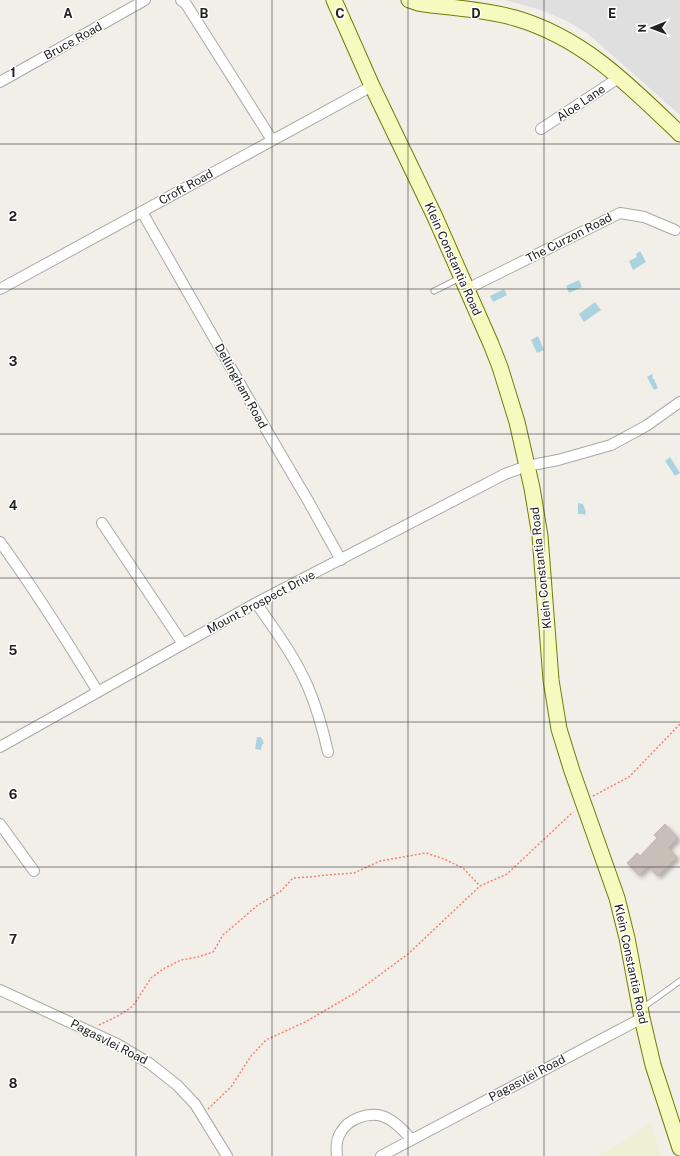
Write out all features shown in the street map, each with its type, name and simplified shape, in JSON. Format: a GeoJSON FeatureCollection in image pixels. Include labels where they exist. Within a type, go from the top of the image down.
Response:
{"type":"FeatureCollection","features":[{"type":"Feature","properties":{"kind":"street","name":"Bruce Road"},"geometry":{"type":"LineString","coordinates":[[0,82],[145,0]]}},
{"type":"Feature","properties":{"kind":"street"},"geometry":{"type":"LineString","coordinates":[[181,0],[186,4],[272,140]]}},
{"type":"Feature","properties":{"kind":"street"},"geometry":{"type":"LineString","coordinates":[[409,0],[426,4],[499,14],[526,22],[550,33],[588,52],[620,77],[680,134]]}},
{"type":"Feature","properties":{"kind":"street","name":"Klein Constantia Road"},"geometry":{"type":"LineString","coordinates":[[337,2],[372,86],[435,217],[464,283],[500,367],[517,422],[528,466],[540,536],[554,705],[564,747],[609,875],[623,920],[653,1065],[680,1148]]}},
{"type":"Feature","properties":{"kind":"street","name":"Aloe Lane"},"geometry":{"type":"LineString","coordinates":[[541,129],[620,77]]}},
{"type":"Feature","properties":{"kind":"street","name":"Croft Road"},"geometry":{"type":"LineString","coordinates":[[0,289],[372,86]]}},
{"type":"Feature","properties":{"kind":"street","name":"Dellingham Road"},"geometry":{"type":"LineString","coordinates":[[142,212],[341,560]]}},
{"type":"Feature","properties":{"kind":"street","name":"The Curzon Road"},"geometry":{"type":"LineString","coordinates":[[464,283],[620,213],[644,217],[675,230]]}},
{"type":"Feature","properties":{"kind":"street","name":"Mount Prospect Drive"},"geometry":{"type":"LineString","coordinates":[[0,747],[256,603],[505,474],[528,466],[558,460],[611,445],[646,426],[680,402]]}},
{"type":"Feature","properties":{"kind":"street"},"geometry":{"type":"LineString","coordinates":[[102,523],[183,644]]}},
{"type":"Feature","properties":{"kind":"street"},"geometry":{"type":"LineString","coordinates":[[0,542],[64,636],[98,692]]}},
{"type":"Feature","properties":{"kind":"street"},"geometry":{"type":"LineString","coordinates":[[256,603],[287,649],[308,686],[316,707],[328,752]]}},
{"type":"Feature","properties":{"kind":"street"},"geometry":{"type":"LineString","coordinates":[[0,824],[34,871]]}},
{"type":"Feature","properties":{"kind":"street","name":"Pagasvlei Road"},"geometry":{"type":"LineString","coordinates":[[0,990],[117,1044],[149,1062],[177,1085],[194,1104],[227,1156]]}},
{"type":"Feature","properties":{"kind":"street","name":"Pagasvlei Road"},"geometry":{"type":"LineString","coordinates":[[381,1156],[642,1013]]}},
{"type":"Feature","properties":{"kind":"street"},"geometry":{"type":"LineString","coordinates":[[337,1156],[337,1139],[341,1131],[348,1124],[367,1115],[379,1115],[390,1120],[401,1128],[411,1139]]}},
{"type":"Feature","properties":{"kind":"lane"},"geometry":{"type":"LineString","coordinates":[[434,291],[464,283]]}},
{"type":"Feature","properties":{"kind":"lane"},"geometry":{"type":"LineString","coordinates":[[642,1013],[680,981]]}},
{"type":"Feature","properties":{"kind":"path"},"geometry":{"type":"LineString","coordinates":[[202,1115],[231,1087],[251,1056],[266,1040],[305,1022],[356,993],[408,954],[480,886],[507,874],[583,802],[629,777],[680,724]]}},
{"type":"Feature","properties":{"kind":"path"},"geometry":{"type":"LineString","coordinates":[[88,1030],[118,1016],[133,1006],[151,978],[163,969],[181,960],[198,957],[213,952],[223,935],[258,905],[281,891],[293,878],[354,873],[380,861],[426,853],[444,859],[463,868],[480,886]]}},
{"type":"Feature","properties":{"kind":"shaded area"},"geometry":{"type":"Polygon","coordinates":[[[505,0],[680,0],[680,115],[587,33],[567,21],[541,10],[505,0]]]}},
{"type":"Feature","properties":{"kind":"green space"},"geometry":{"type":"Polygon","coordinates":[[[650,1123],[661,1156],[600,1156],[635,1134],[650,1123]]]}},
{"type":"Feature","properties":{"kind":"water"},"geometry":{"type":"Polygon","coordinates":[[[640,251],[646,262],[633,270],[629,261],[637,257],[636,254],[640,251]]]}},
{"type":"Feature","properties":{"kind":"water"},"geometry":{"type":"Polygon","coordinates":[[[579,280],[582,287],[569,293],[566,286],[579,280]]]}},
{"type":"Feature","properties":{"kind":"water"},"geometry":{"type":"Polygon","coordinates":[[[504,289],[507,295],[493,302],[490,296],[504,289]]]}},
{"type":"Feature","properties":{"kind":"water"},"geometry":{"type":"Polygon","coordinates":[[[595,302],[601,310],[584,322],[579,314],[595,302]]]}},
{"type":"Feature","properties":{"kind":"water"},"geometry":{"type":"Polygon","coordinates":[[[538,336],[544,350],[537,353],[531,340],[538,336]]]}},
{"type":"Feature","properties":{"kind":"water"},"geometry":{"type":"Polygon","coordinates":[[[652,374],[652,378],[654,379],[658,388],[654,390],[647,377],[652,374]]]}},
{"type":"Feature","properties":{"kind":"water"},"geometry":{"type":"Polygon","coordinates":[[[670,457],[680,473],[675,476],[665,461],[670,457]]]}},
{"type":"Feature","properties":{"kind":"water"},"geometry":{"type":"Polygon","coordinates":[[[578,503],[583,504],[586,512],[585,515],[578,514],[578,503]]]}},
{"type":"Feature","properties":{"kind":"water"},"geometry":{"type":"Polygon","coordinates":[[[257,737],[261,737],[264,743],[261,750],[255,749],[257,737]]]}},
{"type":"Feature","properties":{"kind":"building"},"geometry":{"type":"Polygon","coordinates":[[[665,824],[678,838],[668,848],[677,857],[658,876],[648,866],[639,875],[627,863],[637,853],[640,856],[657,838],[654,835],[665,824]]]}}]}
